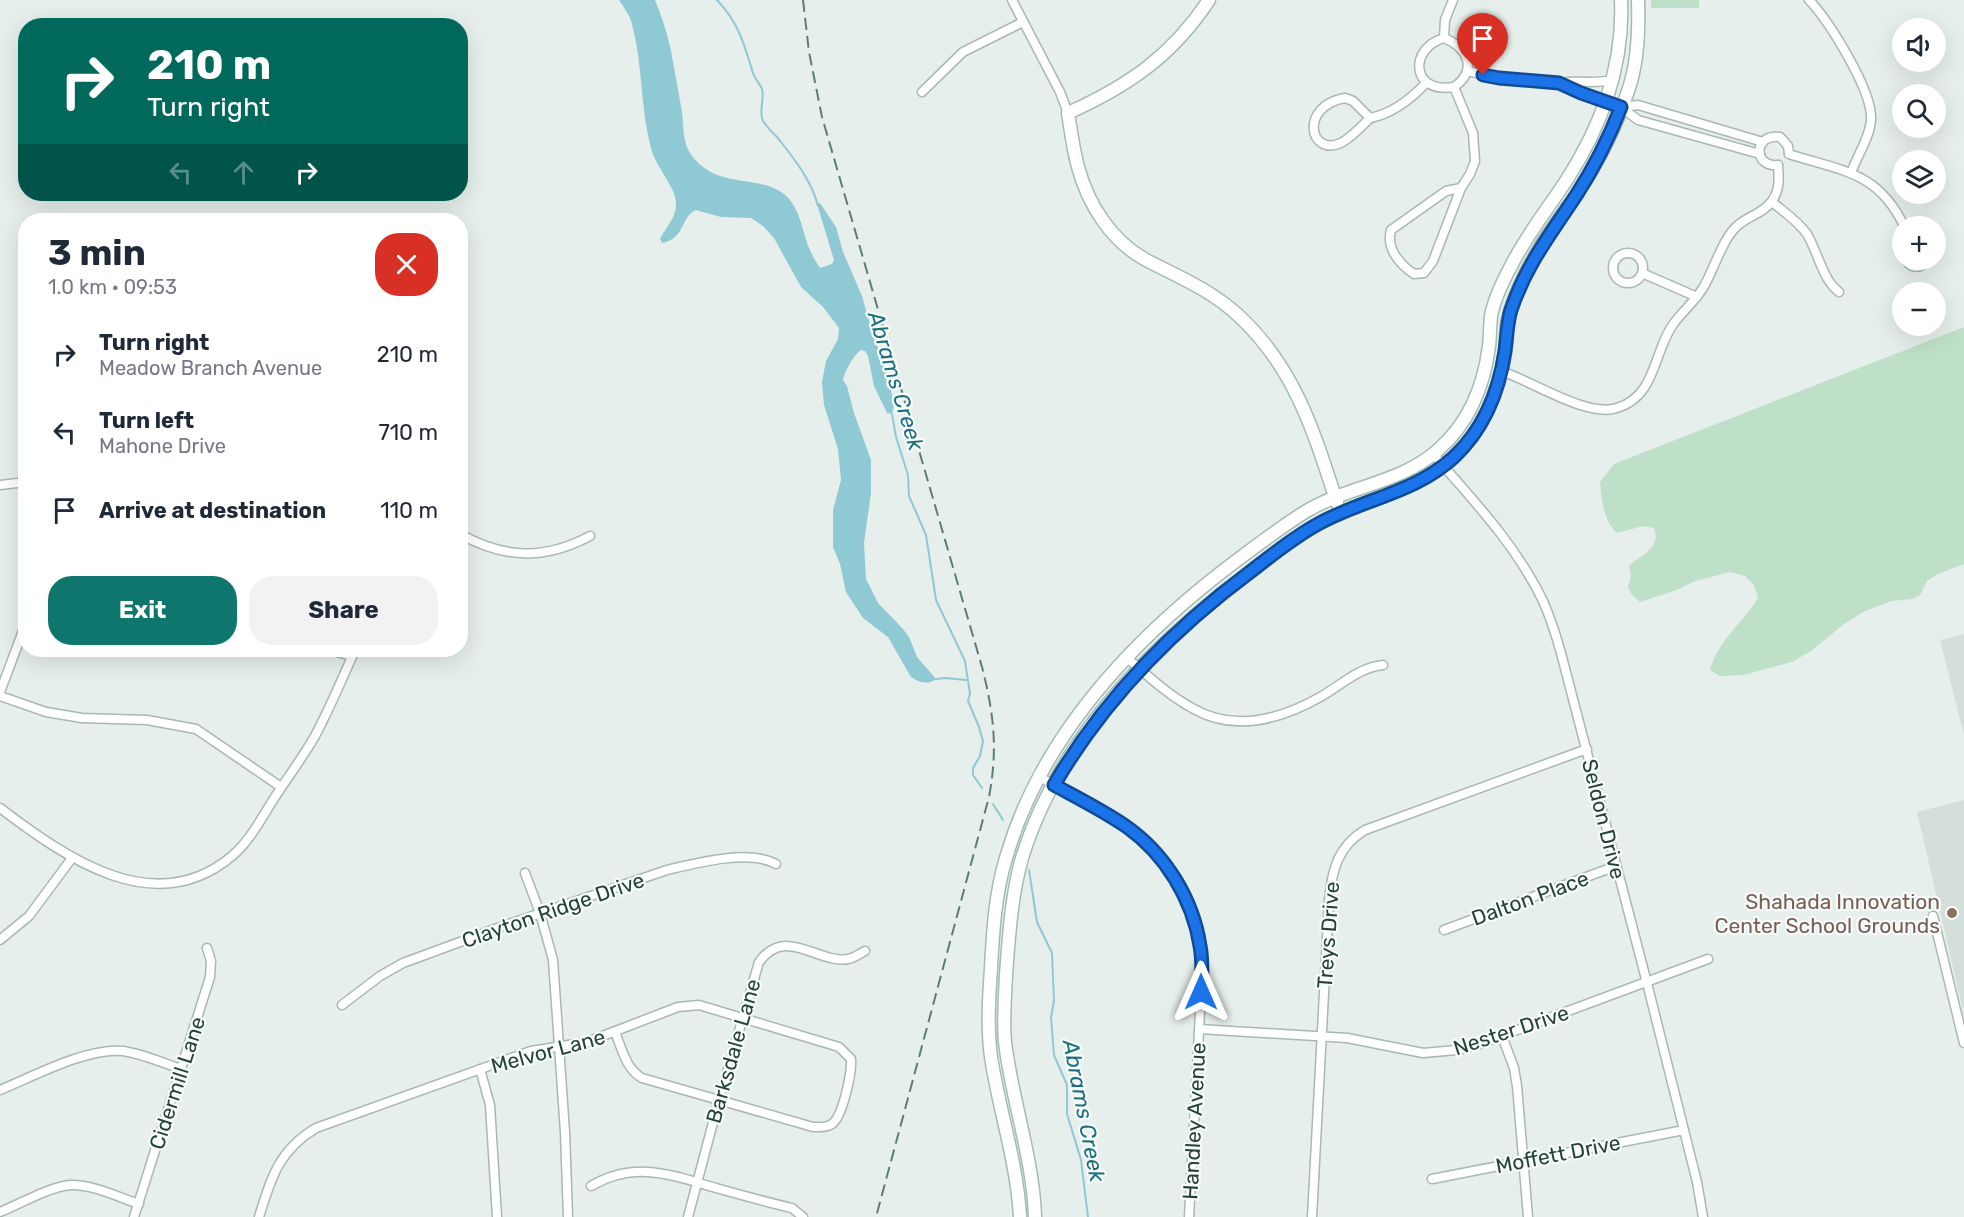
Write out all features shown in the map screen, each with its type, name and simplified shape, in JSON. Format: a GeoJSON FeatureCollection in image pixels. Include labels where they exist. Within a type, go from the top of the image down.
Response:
{"type":"FeatureCollection","features":[{"type":"Feature","properties":{"kind":"main road"},"geometry":{"type":"LineString","coordinates":[[1209,0],[1178,40],[1154,63],[1116,90],[1068,113],[1075,156],[1083,183],[1102,219],[1125,244],[1143,258],[1203,288],[1221,301],[1239,316],[1272,351],[1292,384],[1304,410],[1340,513]]}},
{"type":"Feature","properties":{"kind":"main road"},"geometry":{"type":"LineString","coordinates":[[1020,1217],[1010,1149],[991,1060],[988,1007],[995,916],[1002,872],[1022,812],[1039,777],[1077,719],[1126,657],[1170,614],[1211,579],[1305,512],[1335,497],[1403,472],[1434,454],[1455,433],[1473,404],[1484,372],[1491,315],[1510,266],[1584,152],[1595,131],[1613,80],[1620,43],[1621,0]]}},
{"type":"Feature","properties":{"kind":"main road"},"geometry":{"type":"LineString","coordinates":[[1035,1217],[1029,1162],[1005,1044],[1005,1004],[1010,922],[1018,876],[1033,830],[1054,785],[1096,720],[1140,668],[1214,599],[1298,536],[1340,513],[1404,490],[1424,480],[1444,466],[1471,439],[1492,403],[1501,371],[1510,313],[1530,264],[1598,160],[1630,87],[1638,0]]}},
{"type":"Feature","properties":{"kind":"street"},"geometry":{"type":"LineString","coordinates":[[1012,0],[1068,113]]}},
{"type":"Feature","properties":{"kind":"street"},"geometry":{"type":"LineString","coordinates":[[1444,38],[1445,20],[1453,0]]}},
{"type":"Feature","properties":{"kind":"street"},"geometry":{"type":"LineString","coordinates":[[1809,0],[1827,21],[1869,104],[1869,130],[1851,173]]}},
{"type":"Feature","properties":{"kind":"street"},"geometry":{"type":"LineString","coordinates":[[922,92],[963,52],[1023,22]]}},
{"type":"Feature","properties":{"kind":"street"},"geometry":{"type":"LineString","coordinates":[[1444,38],[1456,43],[1464,51],[1467,58],[1467,71],[1459,84],[1454,87],[1435,88],[1426,83],[1420,73],[1421,57],[1430,45],[1444,38]]}},
{"type":"Feature","properties":{"kind":"street"},"geometry":{"type":"LineString","coordinates":[[1467,71],[1499,78],[1559,83],[1579,80],[1599,84],[1613,80]]}},
{"type":"Feature","properties":{"kind":"street"},"geometry":{"type":"LineString","coordinates":[[1370,118],[1353,101],[1345,98],[1336,100],[1323,107],[1314,119],[1314,134],[1319,141],[1333,145],[1348,139],[1370,118],[1389,112],[1426,83]]}},
{"type":"Feature","properties":{"kind":"street"},"geometry":{"type":"LineString","coordinates":[[1559,83],[1621,107],[1638,120],[1760,154],[1768,164],[1778,165],[1786,159],[1789,154],[1788,146],[1780,137],[1768,138],[1762,142],[1760,154]]}},
{"type":"Feature","properties":{"kind":"street"},"geometry":{"type":"LineString","coordinates":[[1454,87],[1473,133],[1475,161],[1461,188],[1432,261],[1424,273],[1414,274],[1400,262],[1395,254],[1389,238],[1391,230],[1446,191],[1461,188]]}},
{"type":"Feature","properties":{"kind":"street"},"geometry":{"type":"LineString","coordinates":[[1621,107],[1638,105],[1762,142]]}},
{"type":"Feature","properties":{"kind":"street"},"geometry":{"type":"LineString","coordinates":[[1789,154],[1851,173],[1875,186],[1894,207],[1899,216]]}},
{"type":"Feature","properties":{"kind":"street"},"geometry":{"type":"LineString","coordinates":[[1501,371],[1583,406],[1606,410],[1625,405],[1645,388],[1666,335],[1697,297],[1735,228],[1764,210],[1772,202],[1778,186],[1778,165]]}},
{"type":"Feature","properties":{"kind":"street"},"geometry":{"type":"LineString","coordinates":[[1772,202],[1805,232],[1830,283],[1839,292]]}},
{"type":"Feature","properties":{"kind":"street"},"geometry":{"type":"LineString","coordinates":[[1642,273],[1697,297]]}},
{"type":"Feature","properties":{"kind":"street","name":"Seldon Drive"},"geometry":{"type":"LineString","coordinates":[[1434,454],[1503,536],[1533,582],[1543,602],[1561,653],[1647,983],[1697,1182],[1703,1217]]}},
{"type":"Feature","properties":{"kind":"street"},"geometry":{"type":"LineString","coordinates":[[0,485],[18,483]]}},
{"type":"Feature","properties":{"kind":"street"},"geometry":{"type":"LineString","coordinates":[[468,538],[488,548],[512,554],[545,552],[570,546],[590,536]]}},
{"type":"Feature","properties":{"kind":"street"},"geometry":{"type":"LineString","coordinates":[[18,645],[0,694],[46,712],[82,718],[147,720],[196,729],[281,787]]}},
{"type":"Feature","properties":{"kind":"street"},"geometry":{"type":"LineString","coordinates":[[0,808],[72,858],[119,879],[157,885],[186,881],[212,871],[234,855],[249,837],[313,738],[352,657]]}},
{"type":"Feature","properties":{"kind":"street"},"geometry":{"type":"LineString","coordinates":[[1126,657],[1194,710],[1223,720],[1237,721],[1257,721],[1291,712],[1365,669],[1383,665]]}},
{"type":"Feature","properties":{"kind":"street","name":"Treys Drive"},"geometry":{"type":"LineString","coordinates":[[1312,1217],[1331,882],[1335,864],[1346,845],[1365,830],[1587,749]]}},
{"type":"Feature","properties":{"kind":"street","name":"Handley Avenue"},"geometry":{"type":"LineString","coordinates":[[1039,777],[1134,832],[1154,851],[1175,879],[1192,912],[1201,948],[1189,1217]]}},
{"type":"Feature","properties":{"kind":"street","name":"Clayton Ridge Drive"},"geometry":{"type":"LineString","coordinates":[[342,1005],[380,976],[403,963],[667,870],[746,857],[770,860],[776,864]]}},
{"type":"Feature","properties":{"kind":"street"},"geometry":{"type":"LineString","coordinates":[[0,940],[29,916],[72,858]]}},
{"type":"Feature","properties":{"kind":"street","name":"Dalton Place"},"geometry":{"type":"LineString","coordinates":[[1444,930],[1616,866]]}},
{"type":"Feature","properties":{"kind":"street"},"geometry":{"type":"LineString","coordinates":[[525,873],[554,960],[568,1217]]}},
{"type":"Feature","properties":{"kind":"street"},"geometry":{"type":"LineString","coordinates":[[1934,916],[1964,1043]]}},
{"type":"Feature","properties":{"kind":"street","name":"Barksdale Lane"},"geometry":{"type":"LineString","coordinates":[[688,1217],[756,968],[762,958],[774,949],[784,946],[795,946],[838,959],[854,957],[865,951]]}},
{"type":"Feature","properties":{"kind":"street","name":"Cidermill Lane"},"geometry":{"type":"LineString","coordinates":[[134,1217],[210,977],[211,961],[207,948]]}},
{"type":"Feature","properties":{"kind":"street","name":"Nester Drive"},"geometry":{"type":"LineString","coordinates":[[1199,1029],[1322,1036],[1358,1040],[1408,1051],[1435,1053],[1474,1046],[1708,959]]}},
{"type":"Feature","properties":{"kind":"street","name":"Melvor Lane"},"geometry":{"type":"LineString","coordinates":[[259,1217],[279,1162],[308,1132],[324,1124],[531,1050],[587,1042],[678,1007],[699,1005],[843,1049],[851,1062],[846,1090],[837,1118],[830,1125],[821,1128],[649,1081],[639,1076],[628,1065],[615,1032]]}},
{"type":"Feature","properties":{"kind":"street"},"geometry":{"type":"LineString","coordinates":[[1502,1036],[1513,1064],[1517,1086],[1528,1217]]}},
{"type":"Feature","properties":{"kind":"street"},"geometry":{"type":"LineString","coordinates":[[0,1090],[72,1060],[107,1051],[135,1053],[181,1069]]}},
{"type":"Feature","properties":{"kind":"street"},"geometry":{"type":"LineString","coordinates":[[480,1069],[490,1105],[497,1217]]}},
{"type":"Feature","properties":{"kind":"street","name":"Moffett Drive"},"geometry":{"type":"LineString","coordinates":[[1432,1179],[1684,1130]]}},
{"type":"Feature","properties":{"kind":"street"},"geometry":{"type":"LineString","coordinates":[[591,1186],[611,1176],[660,1172],[794,1209],[803,1217]]}},
{"type":"Feature","properties":{"kind":"street"},"geometry":{"type":"LineString","coordinates":[[0,1212],[59,1187],[71,1185],[84,1186],[139,1204]]}},
{"type":"Feature","properties":{"kind":"shaded area"},"geometry":{"type":"Polygon","coordinates":[[[1964,634],[1964,735],[1940,640],[1964,634]]]}},
{"type":"Feature","properties":{"kind":"shaded area","name":"Shahada Innovation Center School Grounds"},"geometry":{"type":"Polygon","coordinates":[[[1964,800],[1964,1015],[1917,812],[1964,800]]]}},
{"type":"Feature","properties":{"kind":"green space"},"geometry":{"type":"Polygon","coordinates":[[[1651,0],[1699,0],[1699,8],[1651,8],[1651,0]]]}},
{"type":"Feature","properties":{"kind":"green space"},"geometry":{"type":"Polygon","coordinates":[[[1964,327],[1964,564],[1927,581],[1920,595],[1912,599],[1892,601],[1865,611],[1844,624],[1811,651],[1792,662],[1743,675],[1720,676],[1710,670],[1725,640],[1758,598],[1754,585],[1745,576],[1730,572],[1695,581],[1677,590],[1640,602],[1632,595],[1628,587],[1631,575],[1629,566],[1653,546],[1656,535],[1654,528],[1643,526],[1617,533],[1606,516],[1600,482],[1614,464],[1946,336],[1964,327]]]}},
{"type":"Feature","properties":{"kind":"water"},"geometry":{"type":"Polygon","coordinates":[[[619,0],[655,0],[670,46],[685,141],[692,156],[702,167],[726,178],[763,184],[784,194],[794,205],[809,248],[820,268],[832,264],[834,260],[817,204],[820,203],[836,227],[843,252],[862,296],[889,380],[894,405],[892,414],[887,413],[874,386],[868,356],[865,351],[861,350],[855,355],[843,380],[871,460],[871,493],[864,543],[866,579],[878,603],[909,637],[917,657],[936,679],[933,681],[924,683],[911,677],[888,637],[863,618],[846,592],[840,564],[833,547],[833,510],[841,480],[838,449],[824,405],[822,382],[826,361],[838,339],[839,328],[823,307],[801,287],[774,238],[763,226],[751,218],[721,217],[696,210],[687,217],[675,237],[662,243],[660,239],[673,217],[676,207],[675,196],[651,148],[647,133],[636,39],[630,18],[619,0]]]}},
{"type":"Feature","properties":{"kind":"waterway","name":"Abrams Creek"},"geometry":{"type":"LineString","coordinates":[[717,0],[736,26],[754,75],[762,89],[763,121],[803,172],[818,206]]}},
{"type":"Feature","properties":{"kind":"waterway","name":"Abrams Creek"},"geometry":{"type":"LineString","coordinates":[[892,414],[896,437],[908,475],[909,496],[926,535],[936,600],[965,661],[970,694],[968,701],[983,741],[980,756],[973,768],[973,775],[982,788]]}},
{"type":"Feature","properties":{"kind":"waterway"},"geometry":{"type":"LineString","coordinates":[[936,679],[966,680]]}},
{"type":"Feature","properties":{"kind":"waterway","name":"Abrams Creek"},"geometry":{"type":"LineString","coordinates":[[993,804],[1003,820]]}},
{"type":"Feature","properties":{"kind":"waterway","name":"Abrams Creek"},"geometry":{"type":"LineString","coordinates":[[1029,870],[1037,922],[1052,953],[1054,1001],[1051,1017],[1054,1055],[1067,1085],[1067,1114],[1081,1160],[1088,1217]]}},
{"type":"Feature","properties":{"kind":"railway"},"geometry":{"type":"LineString","coordinates":[[803,0],[809,52],[822,117],[982,667],[989,700],[994,747],[989,797],[876,1217]]}},
{"type":"Feature","properties":{"kind":"place","name":"Shahada Innovation Center School Grounds"},"geometry":{"type":"Point","coordinates":[1952,913]}},
{"type":"Feature","properties":{"kind":"route"},"geometry":{"type":"LineString","coordinates":[[1201,992],[1201,948],[1192,912],[1165,864],[1141,838],[1126,826],[1054,785],[1096,720],[1118,693],[1159,648],[1214,599],[1307,530],[1332,516],[1424,480],[1456,455],[1481,425],[1497,390],[1510,313],[1530,264],[1598,160],[1621,107],[1559,83],[1483,75]]}}]}
